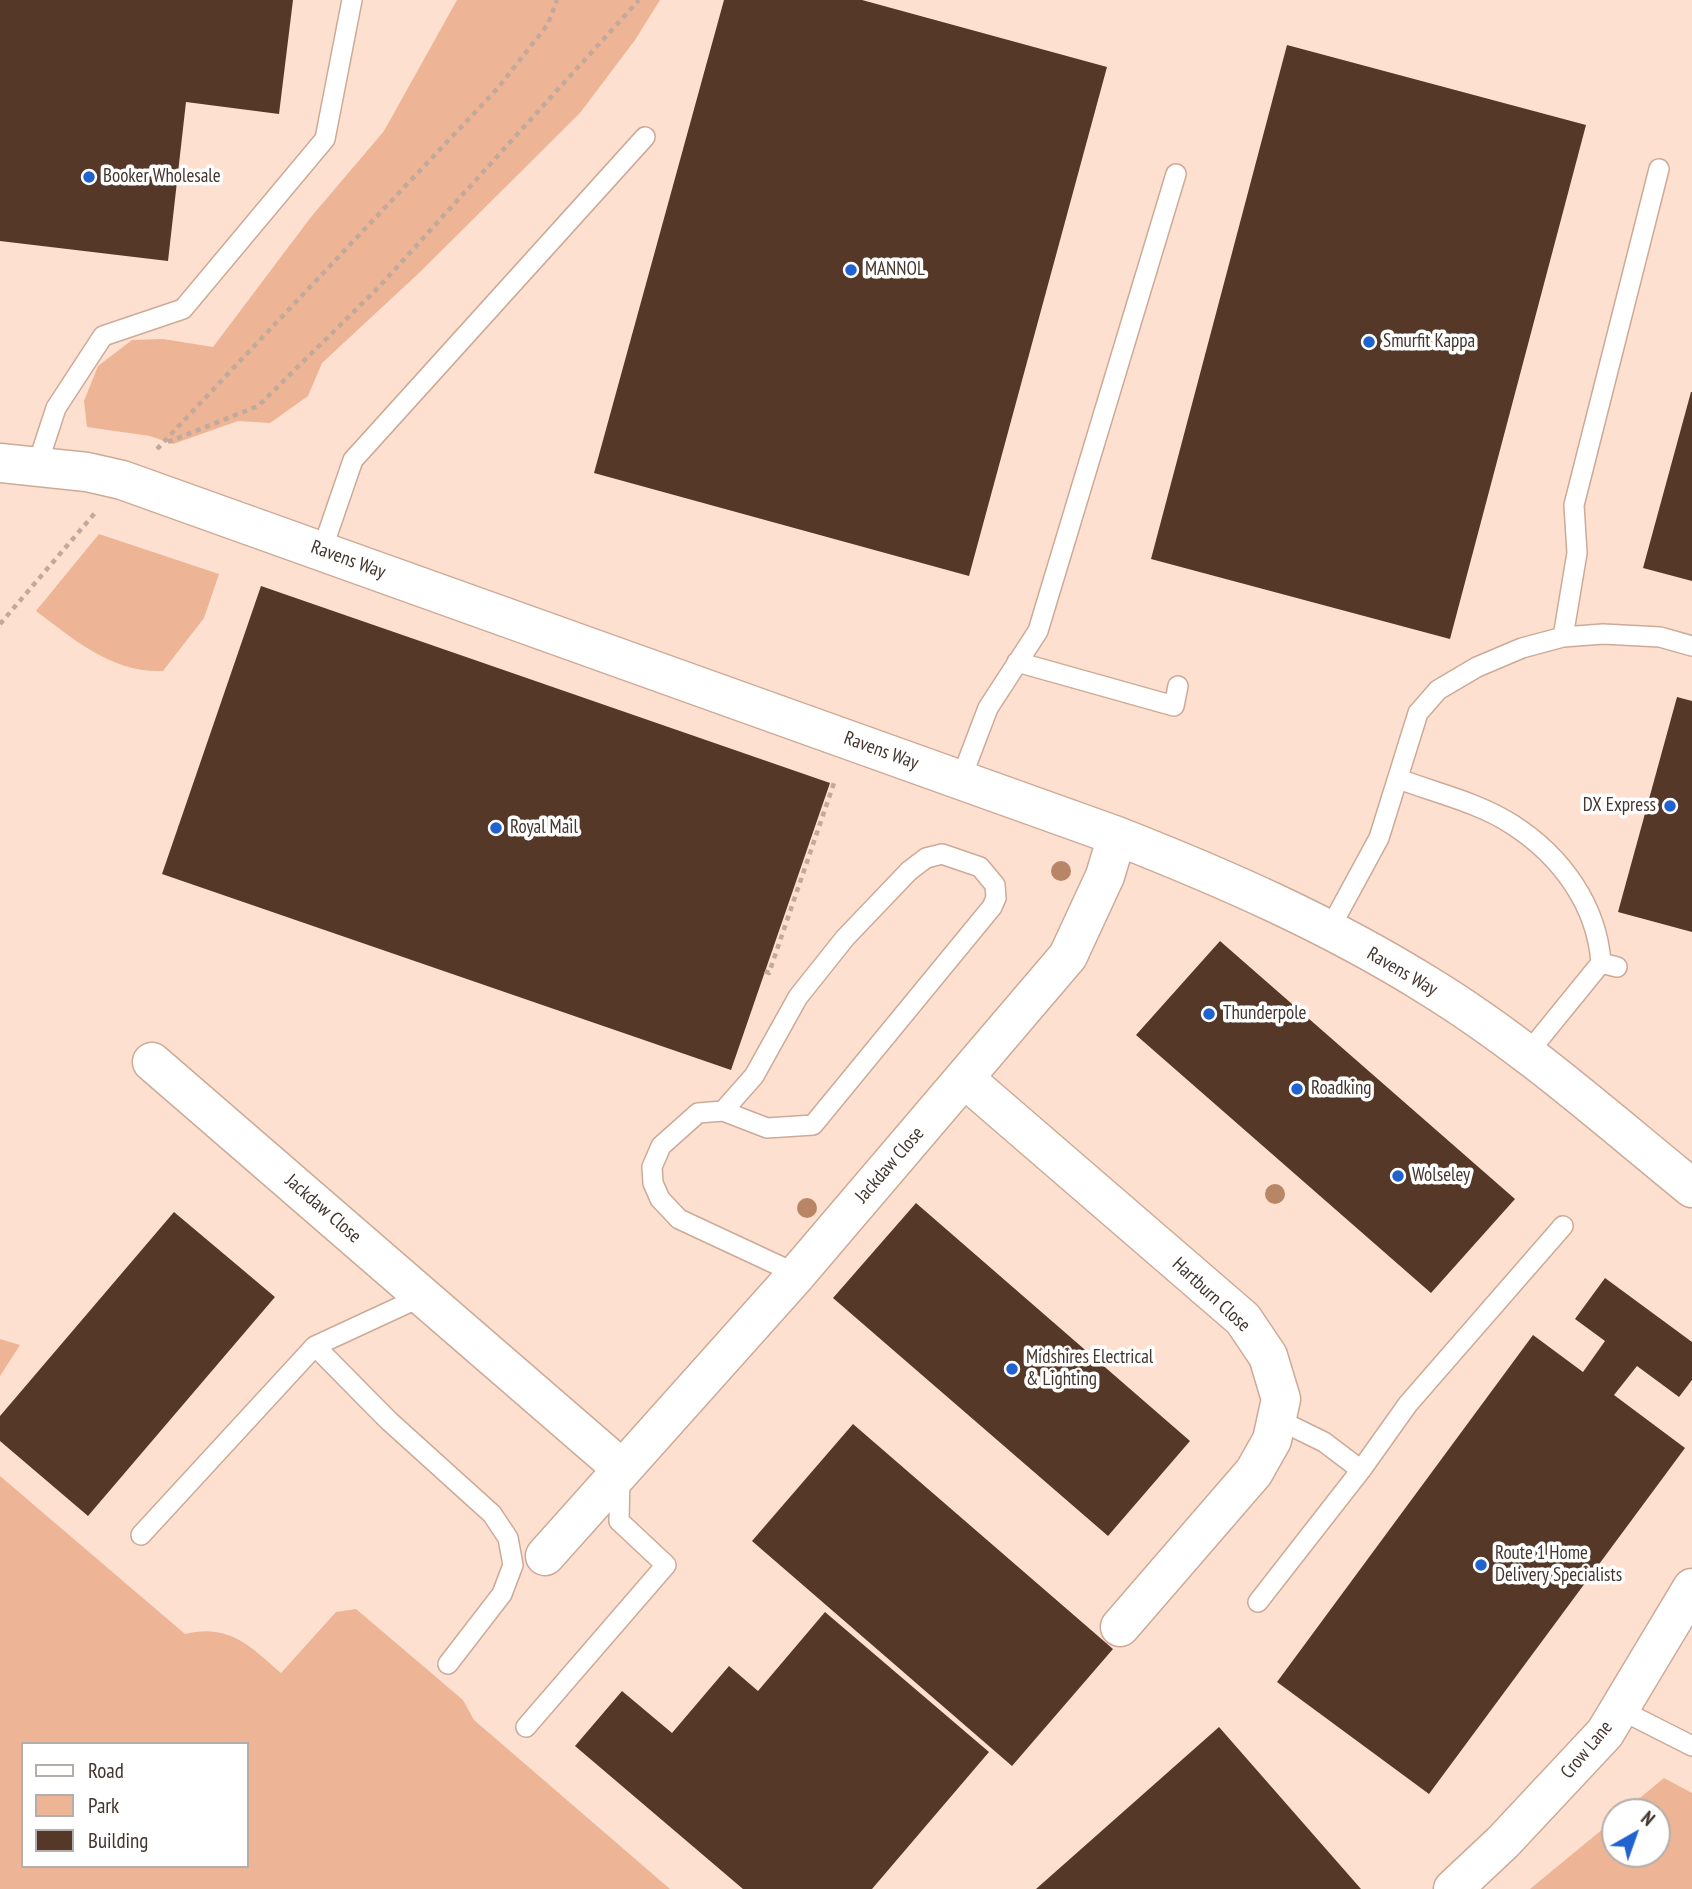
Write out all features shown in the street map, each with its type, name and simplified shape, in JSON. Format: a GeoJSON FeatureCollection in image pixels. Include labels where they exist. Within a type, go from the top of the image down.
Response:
{"type":"FeatureCollection","features":[{"type":"Feature","properties":{"kind":"street","name":"Ravens Way"},"geometry":{"type":"LineString","coordinates":[[0,463],[37,466],[122,481],[961,779],[1232,881],[1329,930],[1427,985],[1527,1054],[1692,1188]]}},
{"type":"Feature","properties":{"kind":"street","name":"Jackdaw Close"},"geometry":{"type":"LineString","coordinates":[[545,1556],[797,1274],[1068,956],[1105,876],[1117,836]]}},
{"type":"Feature","properties":{"kind":"street","name":"Jackdaw Close"},"geometry":{"type":"LineString","coordinates":[[152,1062],[621,1468]]}},
{"type":"Feature","properties":{"kind":"street","name":"Hartburn Close"},"geometry":{"type":"LineString","coordinates":[[965,1079],[1243,1319],[1268,1356],[1281,1399],[1272,1440],[1254,1472],[1120,1627]]}},
{"type":"Feature","properties":{"kind":"street","name":"Crow Lane"},"geometry":{"type":"LineString","coordinates":[[1453,1889],[1503,1842],[1605,1733],[1692,1588]]}},
{"type":"Feature","properties":{"kind":"lane"},"geometry":{"type":"LineString","coordinates":[[37,466],[56,408],[103,337],[183,309],[325,139],[352,0]]}},
{"type":"Feature","properties":{"kind":"lane"},"geometry":{"type":"LineString","coordinates":[[322,550],[353,460],[645,137]]}},
{"type":"Feature","properties":{"kind":"lane"},"geometry":{"type":"LineString","coordinates":[[1563,637],[1577,553],[1574,505],[1659,169]]}},
{"type":"Feature","properties":{"kind":"lane"},"geometry":{"type":"LineString","coordinates":[[961,779],[988,708],[1038,631],[1176,174]]}},
{"type":"Feature","properties":{"kind":"lane"},"geometry":{"type":"LineString","coordinates":[[1329,930],[1379,838],[1418,713],[1438,690],[1477,667],[1522,648],[1563,637],[1603,634],[1660,637],[1692,646]]}},
{"type":"Feature","properties":{"kind":"lane"},"geometry":{"type":"LineString","coordinates":[[1017,662],[1174,706],[1178,686]]}},
{"type":"Feature","properties":{"kind":"lane"},"geometry":{"type":"LineString","coordinates":[[1399,779],[1512,824],[1565,867],[1599,939],[1609,965],[1527,1054]]}},
{"type":"Feature","properties":{"kind":"lane"},"geometry":{"type":"LineString","coordinates":[[723,1111],[754,1076],[798,997],[845,938],[909,871],[926,858],[942,854],[980,867],[989,875],[995,885],[996,898],[992,907],[813,1125],[786,1129],[766,1128],[723,1111],[698,1113],[662,1146],[652,1167],[653,1183],[660,1199],[679,1219],[797,1274]]}},
{"type":"Feature","properties":{"kind":"lane"},"geometry":{"type":"LineString","coordinates":[[1258,1602],[1361,1470],[1408,1404],[1563,1226]]}},
{"type":"Feature","properties":{"kind":"lane"},"geometry":{"type":"LineString","coordinates":[[141,1535],[315,1346],[423,1296]]}},
{"type":"Feature","properties":{"kind":"lane"},"geometry":{"type":"LineString","coordinates":[[315,1346],[388,1420],[492,1514],[508,1538],[513,1565],[502,1594],[448,1664]]}},
{"type":"Feature","properties":{"kind":"lane"},"geometry":{"type":"LineString","coordinates":[[1277,1419],[1324,1442],[1361,1470]]}},
{"type":"Feature","properties":{"kind":"lane"},"geometry":{"type":"LineString","coordinates":[[526,1727],[666,1565],[620,1521],[621,1468]]}},
{"type":"Feature","properties":{"kind":"lane"},"geometry":{"type":"LineString","coordinates":[[1619,1709],[1692,1746]]}},
{"type":"Feature","properties":{"kind":"path"},"geometry":{"type":"LineString","coordinates":[[0,624],[122,481],[164,443],[498,88],[548,24],[557,0]]}},
{"type":"Feature","properties":{"kind":"path"},"geometry":{"type":"LineString","coordinates":[[164,443],[258,405],[378,288],[639,0]]}},
{"type":"Feature","properties":{"kind":"path"},"geometry":{"type":"LineString","coordinates":[[765,971],[769,973],[835,780]]}},
{"type":"Feature","properties":{"kind":"green space"},"geometry":{"type":"Polygon","coordinates":[[[457,0],[660,0],[635,40],[580,113],[419,273],[322,363],[308,396],[270,423],[238,421],[173,444],[150,436],[87,427],[84,401],[98,366],[132,340],[163,339],[213,347],[311,217],[384,131],[457,0]]]}},
{"type":"Feature","properties":{"kind":"green space"},"geometry":{"type":"Polygon","coordinates":[[[99,534],[219,574],[204,618],[163,671],[127,667],[111,661],[80,643],[36,611],[99,534]]]}},
{"type":"Feature","properties":{"kind":"green space"},"geometry":{"type":"Polygon","coordinates":[[[0,1339],[20,1345],[0,1376],[0,1339]]]}},
{"type":"Feature","properties":{"kind":"green space"},"geometry":{"type":"Polygon","coordinates":[[[0,1476],[185,1634],[200,1631],[227,1634],[249,1646],[281,1673],[336,1612],[356,1609],[463,1700],[474,1720],[670,1889],[0,1889],[0,1476]]]}},
{"type":"Feature","properties":{"kind":"green space"},"geometry":{"type":"Polygon","coordinates":[[[1664,1778],[1692,1793],[1692,1889],[1530,1889],[1601,1831],[1601,1868],[1671,1868],[1671,1798],[1640,1798],[1664,1778]]]}},
{"type":"Feature","properties":{"kind":"building","name":"Booker Wholesale"},"geometry":{"type":"Polygon","coordinates":[[[0,0],[293,0],[279,114],[186,102],[168,261],[0,241],[0,0]]]}},
{"type":"Feature","properties":{"kind":"building","name":"MANNOL"},"geometry":{"type":"Polygon","coordinates":[[[724,0],[862,0],[1107,67],[969,576],[594,473],[724,0]]]}},
{"type":"Feature","properties":{"kind":"building","name":"Smurfit Kappa"},"geometry":{"type":"Polygon","coordinates":[[[1287,45],[1586,125],[1450,639],[1151,559],[1287,45]]]}},
{"type":"Feature","properties":{"kind":"building"},"geometry":{"type":"Polygon","coordinates":[[[1692,392],[1692,581],[1643,568],[1692,392]]]}},
{"type":"Feature","properties":{"kind":"building","name":"Royal Mail"},"geometry":{"type":"Polygon","coordinates":[[[261,586],[830,783],[731,1070],[162,874],[261,586]]]}},
{"type":"Feature","properties":{"kind":"building","name":"DX Express"},"geometry":{"type":"Polygon","coordinates":[[[1677,697],[1692,701],[1692,932],[1618,912],[1677,697]]]}},
{"type":"Feature","properties":{"kind":"building"},"geometry":{"type":"Polygon","coordinates":[[[1220,941],[1515,1199],[1431,1293],[1136,1035],[1220,941]]]}},
{"type":"Feature","properties":{"kind":"building","name":"Midshires Electrical & Lighting"},"geometry":{"type":"Polygon","coordinates":[[[916,1203],[1190,1441],[1108,1536],[833,1298],[916,1203]]]}},
{"type":"Feature","properties":{"kind":"building"},"geometry":{"type":"Polygon","coordinates":[[[174,1212],[275,1297],[88,1516],[0,1441],[0,1416],[174,1212]]]}},
{"type":"Feature","properties":{"kind":"building","name":"Route 1 Home Delivery Specialists"},"geometry":{"type":"Polygon","coordinates":[[[1605,1278],[1692,1342],[1692,1380],[1679,1397],[1637,1366],[1614,1395],[1685,1448],[1429,1794],[1277,1682],[1533,1335],[1583,1372],[1605,1341],[1575,1319],[1605,1278]]]}},
{"type":"Feature","properties":{"kind":"building"},"geometry":{"type":"Polygon","coordinates":[[[853,1424],[1113,1649],[1012,1766],[752,1541],[853,1424]]]}},
{"type":"Feature","properties":{"kind":"building"},"geometry":{"type":"Polygon","coordinates":[[[825,1612],[989,1752],[872,1889],[743,1889],[575,1746],[622,1691],[672,1733],[729,1666],[758,1691],[825,1612]]]}},
{"type":"Feature","properties":{"kind":"building"},"geometry":{"type":"Polygon","coordinates":[[[1219,1727],[1361,1889],[1036,1889],[1219,1727]]]}},
{"type":"Feature","properties":{"kind":"place","name":"Booker Wholesale"},"geometry":{"type":"Point","coordinates":[89,177]}},
{"type":"Feature","properties":{"kind":"place","name":"MANNOL"},"geometry":{"type":"Point","coordinates":[851,270]}},
{"type":"Feature","properties":{"kind":"place","name":"Smurfit Kappa"},"geometry":{"type":"Point","coordinates":[1369,342]}},
{"type":"Feature","properties":{"kind":"place","name":"DX Express"},"geometry":{"type":"Point","coordinates":[1670,806]}},
{"type":"Feature","properties":{"kind":"place","name":"Royal Mail"},"geometry":{"type":"Point","coordinates":[496,828]}},
{"type":"Feature","properties":{"kind":"place","name":"Thunderpole"},"geometry":{"type":"Point","coordinates":[1209,1014]}},
{"type":"Feature","properties":{"kind":"place","name":"Roadking"},"geometry":{"type":"Point","coordinates":[1297,1089]}},
{"type":"Feature","properties":{"kind":"place","name":"Wolseley"},"geometry":{"type":"Point","coordinates":[1398,1176]}},
{"type":"Feature","properties":{"kind":"place","name":"Midshires Electrical & Lighting"},"geometry":{"type":"Point","coordinates":[1012,1369]}},
{"type":"Feature","properties":{"kind":"place","name":"Route 1 Home Delivery Specialists"},"geometry":{"type":"Point","coordinates":[1481,1565]}}]}
